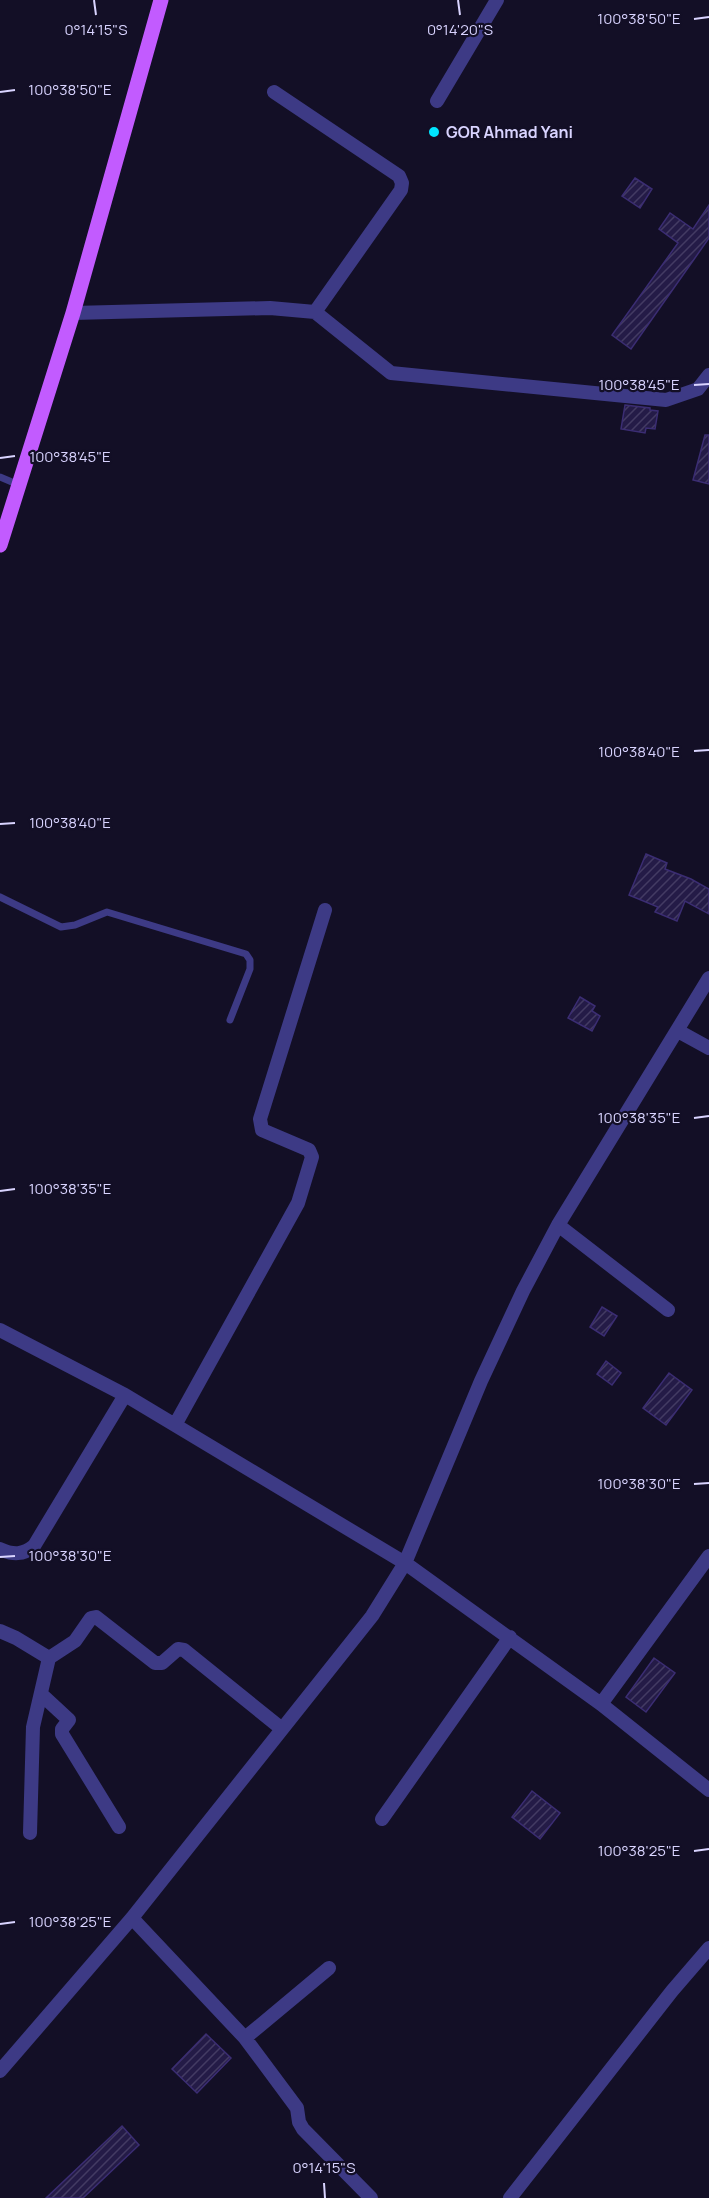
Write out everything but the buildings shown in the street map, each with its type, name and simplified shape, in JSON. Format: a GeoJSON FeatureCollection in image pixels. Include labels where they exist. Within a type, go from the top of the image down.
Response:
{"type":"FeatureCollection","features":[{"type":"Feature","properties":{"kind":"main road"},"geometry":{"type":"LineString","coordinates":[[0,545],[73,312],[161,0]]}},
{"type":"Feature","properties":{"kind":"street"},"geometry":{"type":"LineString","coordinates":[[437,101],[497,0]]}},
{"type":"Feature","properties":{"kind":"street"},"geometry":{"type":"LineString","coordinates":[[274,92],[399,176],[402,183],[400,190],[315,312]]}},
{"type":"Feature","properties":{"kind":"street"},"geometry":{"type":"LineString","coordinates":[[73,312],[270,308],[315,312],[391,373],[666,400],[698,389],[709,375]]}},
{"type":"Feature","properties":{"kind":"street"},"geometry":{"type":"LineString","coordinates":[[175,1425],[298,1203],[312,1157],[309,1150],[262,1130],[260,1119],[325,910]]}},
{"type":"Feature","properties":{"kind":"street"},"geometry":{"type":"LineString","coordinates":[[0,2071],[132,1918],[372,1616],[405,1563],[481,1381],[523,1291],[558,1225],[709,978]]}},
{"type":"Feature","properties":{"kind":"street"},"geometry":{"type":"LineString","coordinates":[[678,1031],[709,1048]]}},
{"type":"Feature","properties":{"kind":"street"},"geometry":{"type":"LineString","coordinates":[[558,1225],[668,1310]]}},
{"type":"Feature","properties":{"kind":"street"},"geometry":{"type":"LineString","coordinates":[[0,1330],[125,1395],[405,1563],[601,1704],[709,1790]]}},
{"type":"Feature","properties":{"kind":"street"},"geometry":{"type":"LineString","coordinates":[[0,1549],[19,1554],[27,1552],[34,1546],[125,1395]]}},
{"type":"Feature","properties":{"kind":"street"},"geometry":{"type":"LineString","coordinates":[[601,1704],[709,1556]]}},
{"type":"Feature","properties":{"kind":"street"},"geometry":{"type":"LineString","coordinates":[[30,1833],[33,1727],[49,1658],[75,1641],[91,1618],[96,1617],[155,1664],[162,1663],[182,1648],[282,1730]]}},
{"type":"Feature","properties":{"kind":"street"},"geometry":{"type":"LineString","coordinates":[[0,1631],[49,1658]]}},
{"type":"Feature","properties":{"kind":"street"},"geometry":{"type":"LineString","coordinates":[[382,1820],[510,1637]]}},
{"type":"Feature","properties":{"kind":"street"},"geometry":{"type":"LineString","coordinates":[[42,1695],[69,1720],[62,1729],[62,1734],[119,1827]]}},
{"type":"Feature","properties":{"kind":"street"},"geometry":{"type":"LineString","coordinates":[[132,1918],[245,2037],[297,2108],[299,2122],[303,2129],[371,2198]]}},
{"type":"Feature","properties":{"kind":"street"},"geometry":{"type":"LineString","coordinates":[[516,2196],[672,1991],[709,1948]]}},
{"type":"Feature","properties":{"kind":"street"},"geometry":{"type":"LineString","coordinates":[[245,2037],[329,1968]]}},
{"type":"Feature","properties":{"kind":"lane"},"geometry":{"type":"LineString","coordinates":[[0,477],[19,485]]}},
{"type":"Feature","properties":{"kind":"lane"},"geometry":{"type":"LineString","coordinates":[[0,897],[61,927],[75,925],[107,912],[246,954],[250,960],[249,969],[230,1020]]}},
{"type":"Feature","properties":{"kind":"place","name":"GOR Ahmad Yani"},"geometry":{"type":"Point","coordinates":[434,132]}}]}
